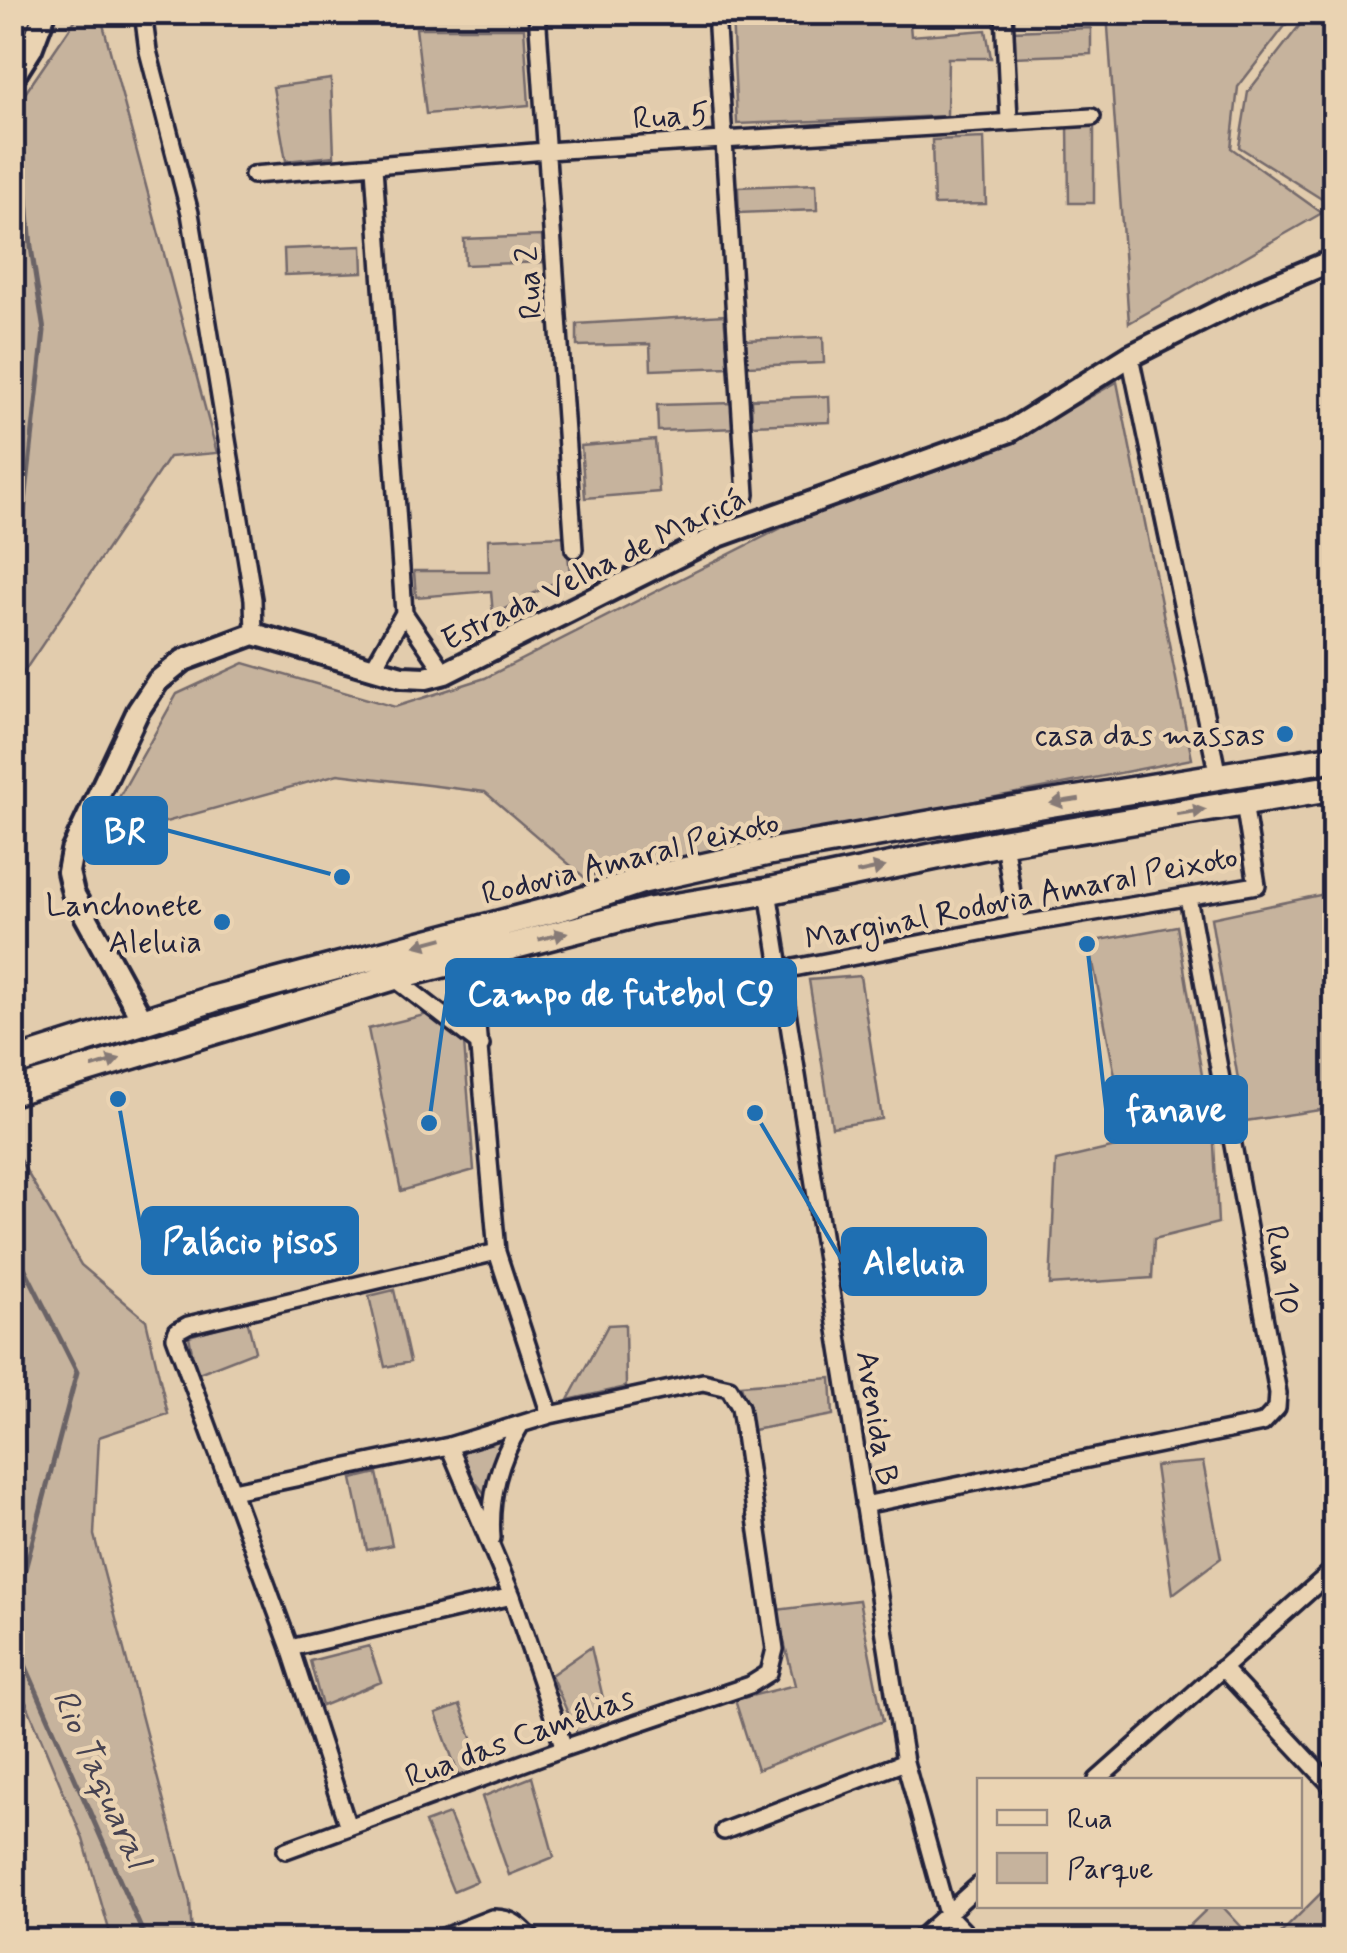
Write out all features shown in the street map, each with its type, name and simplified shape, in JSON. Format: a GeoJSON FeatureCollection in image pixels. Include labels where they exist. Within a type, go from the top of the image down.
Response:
{"type":"FeatureCollection","features":[{"type":"Feature","properties":{"kind":"highway","name":"Rodovia Amaral Peixoto"},"geometry":{"type":"LineString","coordinates":[[12,1063],[232,994],[563,907],[642,880],[769,852],[1334,758]]}},
{"type":"Feature","properties":{"kind":"highway","name":"Rodovia Amaral Peixoto"},"geometry":{"type":"LineString","coordinates":[[12,1092],[393,977],[698,900],[768,891],[1004,842],[1334,788]]}},
{"type":"Feature","properties":{"kind":"street"},"geometry":{"type":"LineString","coordinates":[[12,78],[22,12]]}},
{"type":"Feature","properties":{"kind":"street"},"geometry":{"type":"LineString","coordinates":[[19,41],[45,12]]}},
{"type":"Feature","properties":{"kind":"street"},"geometry":{"type":"LineString","coordinates":[[143,12],[148,50],[190,214],[253,599],[254,634],[184,660],[158,681],[138,712],[72,851],[68,872],[73,893],[144,1021]]}},
{"type":"Feature","properties":{"kind":"street","name":"Rua 2"},"geometry":{"type":"LineString","coordinates":[[537,12],[574,549]]}},
{"type":"Feature","properties":{"kind":"street"},"geometry":{"type":"LineString","coordinates":[[716,12],[746,495]]}},
{"type":"Feature","properties":{"kind":"street"},"geometry":{"type":"LineString","coordinates":[[1004,12],[1009,120]]}},
{"type":"Feature","properties":{"kind":"street","name":"Rua 5"},"geometry":{"type":"LineString","coordinates":[[253,175],[546,151],[1092,117]]}},
{"type":"Feature","properties":{"kind":"street"},"geometry":{"type":"LineString","coordinates":[[374,167],[404,613],[444,673]]}},
{"type":"Feature","properties":{"kind":"street","name":"Estrada Velha de Maricá"},"geometry":{"type":"LineString","coordinates":[[254,634],[402,677],[426,678],[444,673],[718,536],[1010,431],[1130,356],[1259,291],[1334,261]]}},
{"type":"Feature","properties":{"kind":"street"},"geometry":{"type":"LineString","coordinates":[[1130,356],[1218,776]]}},
{"type":"Feature","properties":{"kind":"street"},"geometry":{"type":"LineString","coordinates":[[372,670],[404,613]]}},
{"type":"Feature","properties":{"kind":"street","name":"Marginal Rodovia Amaral Peixoto"},"geometry":{"type":"LineString","coordinates":[[778,971],[1017,925],[1257,886],[1244,803]]}},
{"type":"Feature","properties":{"kind":"street"},"geometry":{"type":"LineString","coordinates":[[1004,842],[1017,925]]}},
{"type":"Feature","properties":{"kind":"street","name":"Avenida B"},"geometry":{"type":"LineString","coordinates":[[768,891],[905,1762],[948,1914],[972,1940]]}},
{"type":"Feature","properties":{"kind":"street","name":"Rua 10"},"geometry":{"type":"LineString","coordinates":[[864,1505],[1263,1423],[1277,1408],[1278,1393],[1188,897]]}},
{"type":"Feature","properties":{"kind":"street"},"geometry":{"type":"LineString","coordinates":[[234,1491],[449,1446],[550,1414],[497,1252],[474,992],[482,953]]}},
{"type":"Feature","properties":{"kind":"street"},"geometry":{"type":"LineString","coordinates":[[393,977],[480,1046]]}},
{"type":"Feature","properties":{"kind":"street"},"geometry":{"type":"LineString","coordinates":[[348,1827],[290,1648],[176,1344],[178,1331],[188,1324],[497,1252]]}},
{"type":"Feature","properties":{"kind":"street","name":"Rua das Camélias"},"geometry":{"type":"LineString","coordinates":[[286,1850],[750,1685],[769,1673],[774,1649],[751,1482],[740,1407],[729,1388],[703,1382],[550,1414]]}},
{"type":"Feature","properties":{"kind":"street"},"geometry":{"type":"LineString","coordinates":[[492,1547],[495,1486],[520,1426]]}},
{"type":"Feature","properties":{"kind":"street"},"geometry":{"type":"LineString","coordinates":[[449,1446],[512,1596],[564,1748]]}},
{"type":"Feature","properties":{"kind":"street"},"geometry":{"type":"LineString","coordinates":[[1098,1778],[1334,1569]]}},
{"type":"Feature","properties":{"kind":"street"},"geometry":{"type":"LineString","coordinates":[[290,1648],[512,1596]]}},
{"type":"Feature","properties":{"kind":"street"},"geometry":{"type":"LineString","coordinates":[[1222,1668],[1334,1788]]}},
{"type":"Feature","properties":{"kind":"street"},"geometry":{"type":"LineString","coordinates":[[724,1831],[905,1762]]}},
{"type":"Feature","properties":{"kind":"street"},"geometry":{"type":"LineString","coordinates":[[918,1940],[977,1889]]}},
{"type":"Feature","properties":{"kind":"street"},"geometry":{"type":"LineString","coordinates":[[436,1940],[502,1917],[520,1926],[533,1940]]}},
{"type":"Feature","properties":{"kind":"green space"},"geometry":{"type":"Polygon","coordinates":[[[1310,12],[1334,26],[1334,198],[1328,203],[1239,147],[1248,92],[1310,12]]]}},
{"type":"Feature","properties":{"kind":"green space"},"geometry":{"type":"Polygon","coordinates":[[[80,13],[100,13],[217,453],[169,457],[13,688],[13,111],[80,13]]]}},
{"type":"Feature","properties":{"kind":"green space"},"geometry":{"type":"Polygon","coordinates":[[[732,13],[909,13],[911,36],[986,30],[991,58],[948,58],[947,116],[737,124],[732,13]]]}},
{"type":"Feature","properties":{"kind":"green space"},"geometry":{"type":"Polygon","coordinates":[[[1107,13],[1295,13],[1238,87],[1231,148],[1322,213],[1129,323],[1107,13]]]}},
{"type":"Feature","properties":{"kind":"green space"},"geometry":{"type":"Polygon","coordinates":[[[416,28],[524,28],[529,105],[426,114],[416,28]]]}},
{"type":"Feature","properties":{"kind":"green space"},"geometry":{"type":"Polygon","coordinates":[[[1091,28],[1091,54],[1013,57],[1012,31],[1091,28]]]}},
{"type":"Feature","properties":{"kind":"green space"},"geometry":{"type":"Polygon","coordinates":[[[331,79],[334,156],[286,161],[273,87],[331,79]]]}},
{"type":"Feature","properties":{"kind":"green space"},"geometry":{"type":"Polygon","coordinates":[[[1094,124],[1094,203],[1069,203],[1068,125],[1094,124]]]}},
{"type":"Feature","properties":{"kind":"green space"},"geometry":{"type":"Polygon","coordinates":[[[984,138],[986,204],[934,205],[932,140],[984,138]]]}},
{"type":"Feature","properties":{"kind":"green space"},"geometry":{"type":"Polygon","coordinates":[[[816,184],[817,210],[739,213],[738,187],[816,184]]]}},
{"type":"Feature","properties":{"kind":"green space"},"geometry":{"type":"Polygon","coordinates":[[[542,236],[543,262],[465,265],[464,239],[542,236]]]}},
{"type":"Feature","properties":{"kind":"green space"},"geometry":{"type":"Polygon","coordinates":[[[362,246],[363,272],[285,275],[284,249],[362,246]]]}},
{"type":"Feature","properties":{"kind":"green space"},"geometry":{"type":"Polygon","coordinates":[[[724,315],[729,367],[651,370],[650,344],[577,346],[577,324],[724,315]]]}},
{"type":"Feature","properties":{"kind":"green space"},"geometry":{"type":"Polygon","coordinates":[[[823,337],[824,363],[746,366],[745,340],[823,337]]]}},
{"type":"Feature","properties":{"kind":"green space"},"geometry":{"type":"Polygon","coordinates":[[[1117,382],[1192,759],[584,877],[485,792],[338,774],[94,842],[177,694],[244,663],[395,707],[485,678],[801,518],[994,451],[1117,382]]]}},
{"type":"Feature","properties":{"kind":"green space"},"geometry":{"type":"Polygon","coordinates":[[[829,396],[830,422],[752,425],[751,399],[829,396]]]}},
{"type":"Feature","properties":{"kind":"green space"},"geometry":{"type":"Polygon","coordinates":[[[735,403],[736,428],[658,431],[657,405],[735,403]]]}},
{"type":"Feature","properties":{"kind":"green space"},"geometry":{"type":"Polygon","coordinates":[[[655,440],[659,492],[585,498],[581,446],[655,440]]]}},
{"type":"Feature","properties":{"kind":"green space"},"geometry":{"type":"Polygon","coordinates":[[[566,536],[570,574],[493,615],[491,591],[416,597],[414,571],[489,571],[488,539],[566,536]]]}},
{"type":"Feature","properties":{"kind":"green space"},"geometry":{"type":"Polygon","coordinates":[[[1334,892],[1334,1108],[1245,1121],[1211,918],[1334,892]]]}},
{"type":"Feature","properties":{"kind":"green space"},"geometry":{"type":"Polygon","coordinates":[[[1177,926],[1207,1105],[1124,1122],[1089,942],[1177,926]]]}},
{"type":"Feature","properties":{"kind":"green space"},"geometry":{"type":"Polygon","coordinates":[[[860,976],[882,1119],[832,1127],[809,980],[860,976]]]}},
{"type":"Feature","properties":{"kind":"green space"},"geometry":{"type":"Polygon","coordinates":[[[428,1014],[464,1043],[474,1170],[401,1191],[368,1029],[428,1014]]]}},
{"type":"Feature","properties":{"kind":"green space"},"geometry":{"type":"Polygon","coordinates":[[[1213,1124],[1218,1223],[1154,1239],[1152,1278],[1050,1285],[1056,1161],[1213,1124]]]}},
{"type":"Feature","properties":{"kind":"green space"},"geometry":{"type":"Polygon","coordinates":[[[13,1148],[81,1265],[146,1320],[168,1414],[99,1437],[94,1535],[190,1902],[192,1940],[112,1940],[83,1839],[13,1671],[12,1371],[23,1318],[13,1295],[13,1148]]]}},
{"type":"Feature","properties":{"kind":"green space"},"geometry":{"type":"Polygon","coordinates":[[[394,1290],[410,1362],[385,1367],[369,1296],[394,1290]]]}},
{"type":"Feature","properties":{"kind":"green space"},"geometry":{"type":"Polygon","coordinates":[[[247,1319],[255,1351],[196,1374],[189,1336],[247,1319]]]}},
{"type":"Feature","properties":{"kind":"green space"},"geometry":{"type":"Polygon","coordinates":[[[625,1324],[626,1387],[568,1400],[608,1325],[625,1324]]]}},
{"type":"Feature","properties":{"kind":"green space"},"geometry":{"type":"Polygon","coordinates":[[[831,1378],[833,1415],[753,1430],[741,1385],[831,1378]]]}},
{"type":"Feature","properties":{"kind":"green space"},"geometry":{"type":"Polygon","coordinates":[[[505,1437],[489,1499],[462,1457],[465,1447],[505,1437]]]}},
{"type":"Feature","properties":{"kind":"green space"},"geometry":{"type":"Polygon","coordinates":[[[1203,1462],[1221,1558],[1173,1594],[1155,1466],[1203,1462]]]}},
{"type":"Feature","properties":{"kind":"green space"},"geometry":{"type":"Polygon","coordinates":[[[377,1473],[392,1545],[367,1550],[352,1479],[377,1473]]]}},
{"type":"Feature","properties":{"kind":"green space"},"geometry":{"type":"Polygon","coordinates":[[[859,1600],[883,1721],[757,1770],[735,1700],[795,1685],[776,1610],[859,1600]]]}},
{"type":"Feature","properties":{"kind":"green space"},"geometry":{"type":"Polygon","coordinates":[[[369,1646],[381,1682],[322,1706],[310,1661],[369,1646]]]}},
{"type":"Feature","properties":{"kind":"green space"},"geometry":{"type":"Polygon","coordinates":[[[591,1647],[609,1724],[578,1736],[551,1675],[591,1647]]]}},
{"type":"Feature","properties":{"kind":"green space"},"geometry":{"type":"Polygon","coordinates":[[[460,1705],[485,1773],[461,1782],[436,1714],[460,1705]]]}},
{"type":"Feature","properties":{"kind":"green space"},"geometry":{"type":"Polygon","coordinates":[[[532,1777],[554,1857],[509,1875],[482,1797],[532,1777]]]}},
{"type":"Feature","properties":{"kind":"green space"},"geometry":{"type":"Polygon","coordinates":[[[449,1814],[477,1881],[453,1891],[425,1823],[449,1814]]]}},
{"type":"Feature","properties":{"kind":"green space"},"geometry":{"type":"Polygon","coordinates":[[[1334,1880],[1334,1919],[1311,1940],[1274,1940],[1334,1880]]]}},
{"type":"Feature","properties":{"kind":"green space"},"geometry":{"type":"Polygon","coordinates":[[[1208,1908],[1224,1908],[1250,1936],[1244,1940],[1175,1940],[1208,1908]]]}},
{"type":"Feature","properties":{"kind":"waterway"},"geometry":{"type":"LineString","coordinates":[[12,529],[24,512],[44,331],[31,247],[21,125]]}},
{"type":"Feature","properties":{"kind":"waterway","name":"Rio Taquaral"},"geometry":{"type":"LineString","coordinates":[[12,1243],[77,1372],[12,1619]]}},
{"type":"Feature","properties":{"kind":"waterway","name":"Rio Taquaral"},"geometry":{"type":"LineString","coordinates":[[12,1635],[146,1940]]}},
{"type":"Feature","properties":{"kind":"place","name":"casa das massas"},"geometry":{"type":"Point","coordinates":[1285,734]}},
{"type":"Feature","properties":{"kind":"place","name":"BR"},"geometry":{"type":"Point","coordinates":[342,877]}},
{"type":"Feature","properties":{"kind":"place","name":"Lanchonete Aleluia"},"geometry":{"type":"Point","coordinates":[222,922]}},
{"type":"Feature","properties":{"kind":"place","name":"fanave"},"geometry":{"type":"Point","coordinates":[1087,944]}},
{"type":"Feature","properties":{"kind":"place","name":"Palácio pisos"},"geometry":{"type":"Point","coordinates":[118,1099]}},
{"type":"Feature","properties":{"kind":"place","name":"Aleluia"},"geometry":{"type":"Point","coordinates":[755,1113]}},
{"type":"Feature","properties":{"kind":"place","name":"Campo de futebol C9"},"geometry":{"type":"Point","coordinates":[429,1123]}}]}
